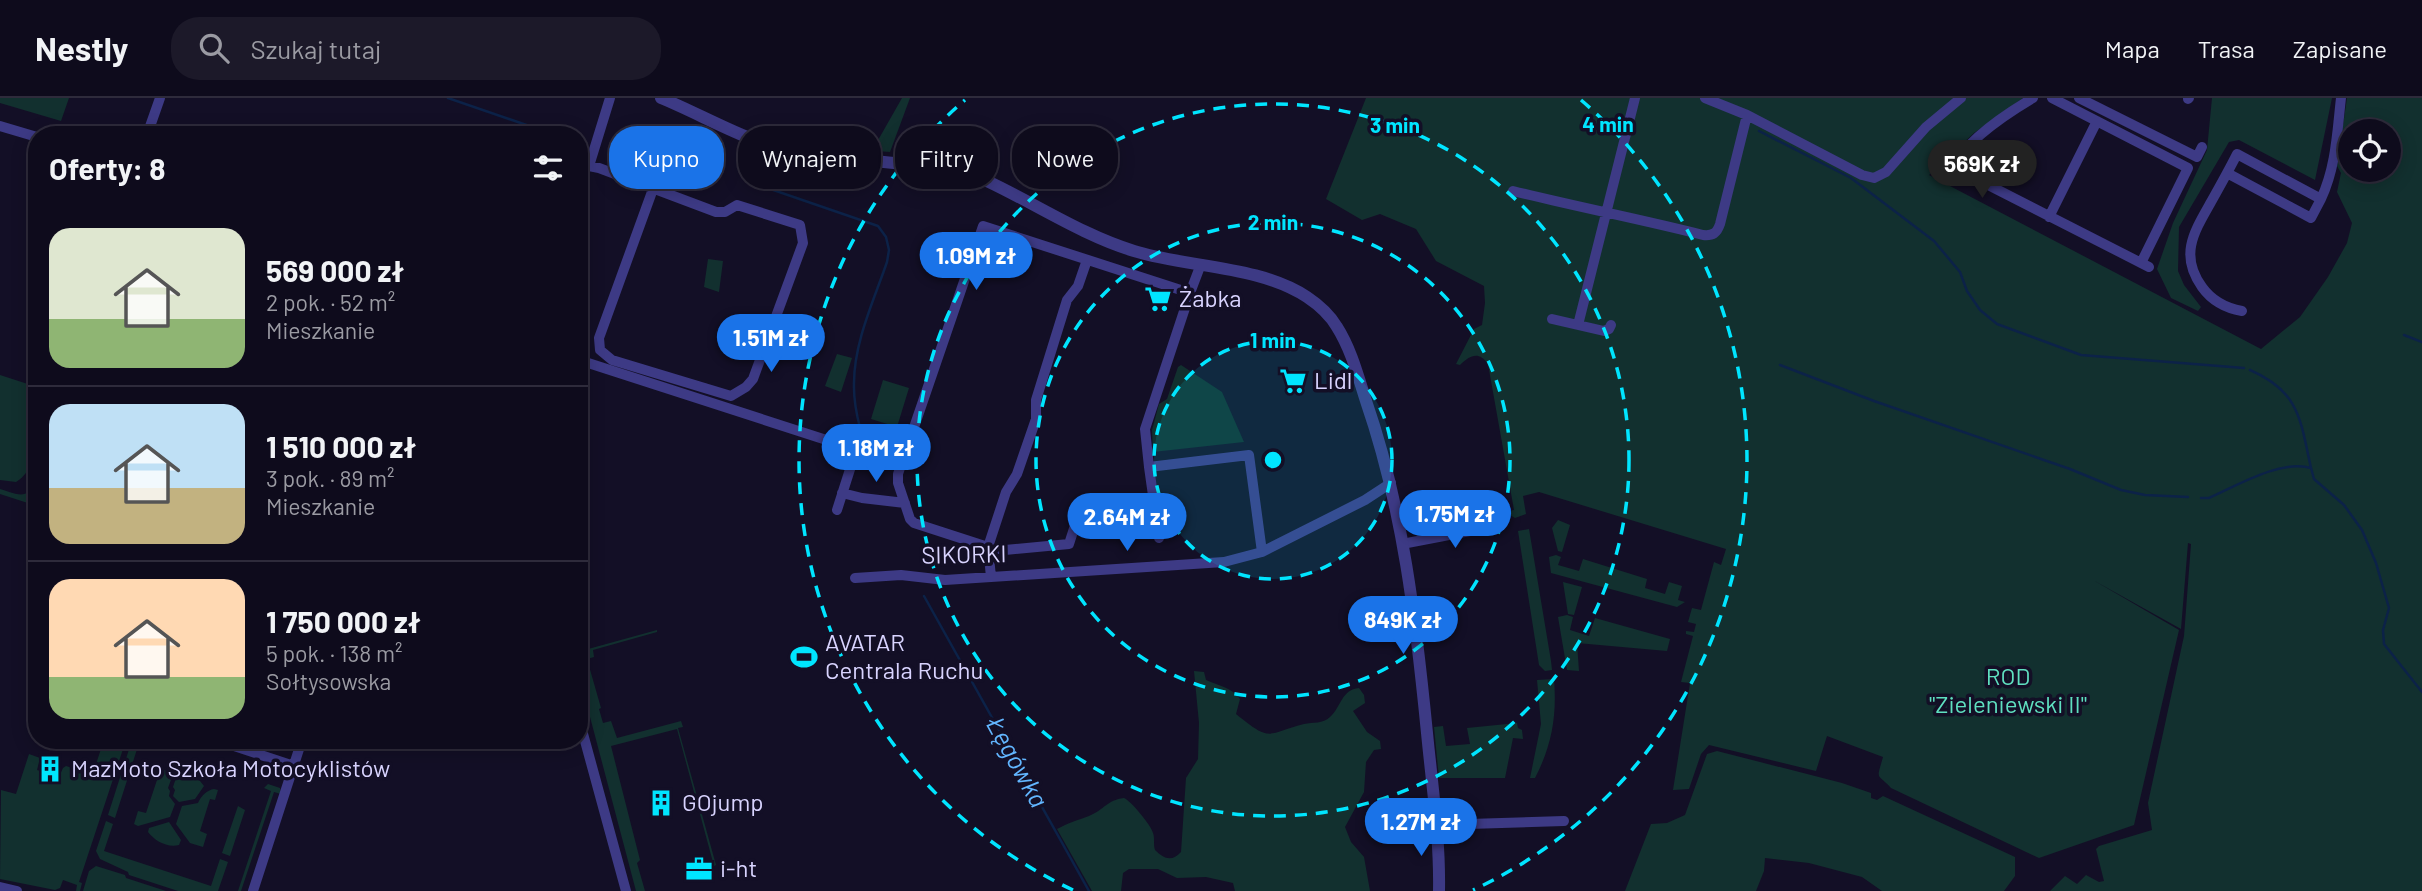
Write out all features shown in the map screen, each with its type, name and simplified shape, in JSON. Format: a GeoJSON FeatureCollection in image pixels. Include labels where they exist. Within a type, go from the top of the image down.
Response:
{"type":"FeatureCollection","features":[{"type":"Feature","properties":{"kind":"street"},"geometry":{"type":"LineString","coordinates":[[151,126],[160,98]]}},
{"type":"Feature","properties":{"kind":"street"},"geometry":{"type":"LineString","coordinates":[[588,155],[610,98]]}},
{"type":"Feature","properties":{"kind":"street"},"geometry":{"type":"LineString","coordinates":[[661,98],[782,149],[806,154],[908,163],[968,174],[996,185],[1114,244],[1153,256],[1200,264],[1285,286],[1308,298],[1328,314],[1349,353],[1391,483],[1416,624],[1436,825],[1439,891]]}},
{"type":"Feature","properties":{"kind":"street"},"geometry":{"type":"LineString","coordinates":[[1578,325],[1635,98]]}},
{"type":"Feature","properties":{"kind":"street"},"geometry":{"type":"LineString","coordinates":[[1705,98],[1747,115],[1862,175],[1874,178],[1886,172],[1926,127],[1961,98]]}},
{"type":"Feature","properties":{"kind":"street"},"geometry":{"type":"LineString","coordinates":[[2032,98],[2005,115],[1960,155],[1952,167],[2145,265],[2188,168],[2052,98]]}},
{"type":"Feature","properties":{"kind":"street"},"geometry":{"type":"LineString","coordinates":[[2079,98],[2197,157],[2202,147]]}},
{"type":"Feature","properties":{"kind":"street"},"geometry":{"type":"LineString","coordinates":[[2227,173],[2311,218],[2327,187],[2334,163],[2341,98]]}},
{"type":"Feature","properties":{"kind":"street"},"geometry":{"type":"LineString","coordinates":[[1513,191],[1703,236],[1715,234],[1720,224],[1747,115]]}},
{"type":"Feature","properties":{"kind":"street"},"geometry":{"type":"LineString","coordinates":[[2049,217],[2097,121]]}},
{"type":"Feature","properties":{"kind":"street"},"geometry":{"type":"LineString","coordinates":[[0,126],[28,134]]}},
{"type":"Feature","properties":{"kind":"street"},"geometry":{"type":"LineString","coordinates":[[2242,311],[2222,306],[2204,291],[2189,259],[2193,234],[2237,154],[2321,199]]}},
{"type":"Feature","properties":{"kind":"street"},"geometry":{"type":"LineString","coordinates":[[588,166],[609,174]]}},
{"type":"Feature","properties":{"kind":"street"},"geometry":{"type":"LineString","coordinates":[[653,189],[716,212],[725,212],[737,205],[800,225],[803,243],[753,379],[731,396],[612,360],[600,350],[599,338],[653,189]]}},
{"type":"Feature","properties":{"kind":"street"},"geometry":{"type":"LineString","coordinates":[[1079,513],[1069,544],[1005,550],[914,523],[898,483],[898,474],[983,226],[1190,293]]}},
{"type":"Feature","properties":{"kind":"street"},"geometry":{"type":"LineString","coordinates":[[991,577],[988,547],[1006,492],[1017,474],[1032,429],[1036,400],[1067,300],[1077,286],[1087,260]]}},
{"type":"Feature","properties":{"kind":"street"},"geometry":{"type":"LineString","coordinates":[[1159,538],[1145,429],[1200,264]]}},
{"type":"Feature","properties":{"kind":"street"},"geometry":{"type":"LineString","coordinates":[[1552,319],[1604,331],[1609,330],[1611,325]]}},
{"type":"Feature","properties":{"kind":"street"},"geometry":{"type":"LineString","coordinates":[[588,363],[845,446],[853,460],[836,510]]}},
{"type":"Feature","properties":{"kind":"street"},"geometry":{"type":"LineString","coordinates":[[1149,467],[1249,456],[1262,552]]}},
{"type":"Feature","properties":{"kind":"street","name":"SIKORKI"},"geometry":{"type":"LineString","coordinates":[[855,578],[901,575],[945,580],[1224,562],[1262,552],[1365,500],[1391,483]]}},
{"type":"Feature","properties":{"kind":"street"},"geometry":{"type":"LineString","coordinates":[[842,493],[905,503]]}},
{"type":"Feature","properties":{"kind":"street"},"geometry":{"type":"LineString","coordinates":[[1402,544],[1501,525]]}},
{"type":"Feature","properties":{"kind":"street"},"geometry":{"type":"LineString","coordinates":[[243,749],[294,766]]}},
{"type":"Feature","properties":{"kind":"street"},"geometry":{"type":"LineString","coordinates":[[253,891],[299,749]]}},
{"type":"Feature","properties":{"kind":"street"},"geometry":{"type":"LineString","coordinates":[[587,749],[626,891]]}},
{"type":"Feature","properties":{"kind":"street"},"geometry":{"type":"LineString","coordinates":[[1436,825],[1564,821]]}},
{"type":"Feature","properties":{"kind":"street"},"geometry":{"type":"LineString","coordinates":[[0,887],[17,891]]}},
{"type":"Feature","properties":{"kind":"green space"},"geometry":{"type":"Polygon","coordinates":[[[0,98],[69,98],[61,121],[0,103],[0,98]]]}},
{"type":"Feature","properties":{"kind":"green space"},"geometry":{"type":"Polygon","coordinates":[[[902,98],[910,98],[900,126],[895,126],[895,138],[890,152],[881,151],[881,135],[902,98]]]}},
{"type":"Feature","properties":{"kind":"green space","name":"ROD \"Zieleniewski II\""},"geometry":{"type":"Polygon","coordinates":[[[1366,98],[2023,98],[1974,133],[1929,175],[2261,349],[2300,317],[2328,277],[2347,243],[2352,223],[2337,192],[2339,182],[2401,182],[2401,119],[2344,119],[2347,98],[2422,98],[2422,891],[2050,891],[2065,876],[2077,884],[2086,875],[2099,882],[2104,881],[2096,849],[2152,830],[2148,803],[2184,636],[2191,544],[2188,543],[2181,629],[2093,580],[2179,630],[2134,825],[2039,858],[1891,788],[1879,776],[1883,757],[1827,736],[1816,771],[1709,745],[1701,754],[1689,789],[1673,790],[1690,683],[1681,682],[1693,636],[1686,634],[1686,631],[1694,632],[1696,624],[1688,622],[1692,608],[1701,610],[1714,562],[1721,565],[1726,549],[1539,492],[1523,496],[1526,514],[1515,518],[1505,512],[1514,510],[1488,364],[1481,357],[1474,356],[1460,365],[1456,364],[1474,329],[1482,325],[1484,286],[1436,261],[1416,229],[1380,214],[1362,220],[1326,199],[1366,98]]]}},
{"type":"Feature","properties":{"kind":"green space"},"geometry":{"type":"Polygon","coordinates":[[[2212,98],[2332,98],[2315,180],[2239,140],[2229,142],[2179,227],[2178,271],[2184,285],[2201,307],[2198,311],[2171,298],[2157,269],[2173,223],[2207,150],[2212,98]]]}},
{"type":"Feature","properties":{"kind":"green space"},"geometry":{"type":"Polygon","coordinates":[[[708,259],[723,261],[719,292],[704,287],[708,259]]]}},
{"type":"Feature","properties":{"kind":"green space"},"geometry":{"type":"Polygon","coordinates":[[[837,354],[852,358],[841,392],[825,386],[837,354]]]}},
{"type":"Feature","properties":{"kind":"green space"},"geometry":{"type":"Polygon","coordinates":[[[1181,365],[1222,392],[1244,442],[1153,452],[1152,430],[1159,404],[1167,399],[1181,365]]]}},
{"type":"Feature","properties":{"kind":"green space"},"geometry":{"type":"Polygon","coordinates":[[[0,375],[28,384],[28,470],[16,482],[0,480],[0,375]]]}},
{"type":"Feature","properties":{"kind":"green space"},"geometry":{"type":"Polygon","coordinates":[[[883,380],[909,388],[897,427],[871,419],[883,380]]]}},
{"type":"Feature","properties":{"kind":"green space"},"geometry":{"type":"Polygon","coordinates":[[[0,489],[18,494],[28,492],[28,503],[0,494],[0,489]]]}},
{"type":"Feature","properties":{"kind":"green space"},"geometry":{"type":"Polygon","coordinates":[[[1558,520],[1570,525],[1562,552],[1558,551],[1552,528],[1558,520]]]}},
{"type":"Feature","properties":{"kind":"green space"},"geometry":{"type":"Polygon","coordinates":[[[1529,529],[1551,661],[1552,670],[1545,671],[1539,665],[1518,531],[1529,529]]]}},
{"type":"Feature","properties":{"kind":"green space"},"geometry":{"type":"Polygon","coordinates":[[[1549,557],[1561,557],[1558,565],[1579,571],[1583,559],[1647,579],[1645,588],[1665,594],[1669,582],[1682,586],[1678,600],[1685,602],[1677,607],[1551,573],[1549,557]]]}},
{"type":"Feature","properties":{"kind":"green space"},"geometry":{"type":"Polygon","coordinates":[[[1563,582],[1582,587],[1574,615],[1568,614],[1563,582]]]}},
{"type":"Feature","properties":{"kind":"green space"},"geometry":{"type":"Polygon","coordinates":[[[1558,617],[1573,617],[1570,630],[1589,636],[1595,618],[1670,639],[1667,651],[1577,643],[1579,671],[1567,670],[1558,617]]]}},
{"type":"Feature","properties":{"kind":"green space"},"geometry":{"type":"Polygon","coordinates":[[[657,630],[593,650],[594,657],[588,659],[588,649],[657,630]]]}},
{"type":"Feature","properties":{"kind":"green space"},"geometry":{"type":"Polygon","coordinates":[[[588,662],[603,723],[611,721],[617,738],[681,721],[683,727],[678,728],[716,865],[714,866],[677,729],[611,746],[640,860],[637,863],[645,891],[636,891],[588,709],[588,662]]]}},
{"type":"Feature","properties":{"kind":"green space"},"geometry":{"type":"Polygon","coordinates":[[[1194,671],[1204,672],[1206,680],[1233,692],[1240,699],[1236,714],[1256,729],[1269,734],[1324,721],[1334,713],[1349,692],[1359,688],[1365,703],[1353,711],[1367,732],[1380,741],[1381,749],[1374,750],[1366,762],[1364,792],[1345,827],[1351,842],[1364,857],[1370,891],[1235,891],[1233,883],[1206,877],[1177,878],[1158,869],[1129,869],[1123,873],[1121,891],[1092,891],[1057,829],[1094,814],[1113,801],[1124,798],[1140,814],[1154,835],[1155,850],[1158,853],[1171,858],[1181,852],[1186,778],[1198,759],[1199,723],[1194,671]]]}},
{"type":"Feature","properties":{"kind":"green space"},"geometry":{"type":"Polygon","coordinates":[[[1554,679],[1554,718],[1549,742],[1535,778],[1530,778],[1541,724],[1537,680],[1554,679]]]}},
{"type":"Feature","properties":{"kind":"green space"},"geometry":{"type":"Polygon","coordinates":[[[1517,723],[1522,730],[1523,739],[1513,738],[1505,778],[1439,778],[1434,727],[1443,726],[1446,746],[1470,744],[1467,728],[1517,723]]]}},
{"type":"Feature","properties":{"kind":"green space"},"geometry":{"type":"Polygon","coordinates":[[[101,749],[123,749],[79,882],[82,883],[80,891],[76,891],[77,885],[63,880],[60,888],[55,890],[0,879],[1,790],[16,794],[29,754],[40,758],[37,770],[59,777],[66,766],[104,778],[107,768],[96,764],[101,749]]]}},
{"type":"Feature","properties":{"kind":"green space"},"geometry":{"type":"Polygon","coordinates":[[[129,749],[137,749],[115,818],[108,815],[129,749]]]}},
{"type":"Feature","properties":{"kind":"green space"},"geometry":{"type":"Polygon","coordinates":[[[1717,751],[1842,783],[1871,793],[1871,798],[1877,800],[1883,796],[2015,857],[2015,876],[2004,891],[1882,891],[1862,877],[1809,863],[1765,858],[1764,871],[1756,891],[1625,891],[1651,824],[1667,823],[1685,815],[1707,754],[1717,751]]]}},
{"type":"Feature","properties":{"kind":"green space"},"geometry":{"type":"Polygon","coordinates":[[[165,770],[172,777],[168,788],[169,796],[175,804],[170,817],[138,826],[134,824],[138,811],[146,813],[160,771],[165,770]]]}},
{"type":"Feature","properties":{"kind":"green space"},"geometry":{"type":"Polygon","coordinates":[[[184,776],[200,781],[204,786],[195,799],[179,802],[173,796],[173,787],[176,778],[184,776]]]}},
{"type":"Feature","properties":{"kind":"green space"},"geometry":{"type":"Polygon","coordinates":[[[268,784],[280,788],[281,794],[274,792],[241,891],[238,891],[271,791],[264,788],[268,784]]]}},
{"type":"Feature","properties":{"kind":"green space"},"geometry":{"type":"Polygon","coordinates":[[[218,790],[215,800],[210,799],[200,831],[207,834],[203,847],[190,843],[176,824],[182,806],[198,803],[204,794],[218,790]]]}},
{"type":"Feature","properties":{"kind":"green space"},"geometry":{"type":"Polygon","coordinates":[[[238,806],[245,810],[230,856],[222,853],[238,806]]]}},
{"type":"Feature","properties":{"kind":"green space"},"geometry":{"type":"Polygon","coordinates":[[[106,821],[113,824],[104,851],[211,886],[220,859],[228,862],[218,891],[178,891],[129,875],[128,872],[100,859],[96,851],[106,821]]]}},
{"type":"Feature","properties":{"kind":"green space"},"geometry":{"type":"Polygon","coordinates":[[[169,822],[181,840],[179,845],[162,843],[148,832],[149,828],[169,822]]]}},
{"type":"Feature","properties":{"kind":"green space"},"geometry":{"type":"Polygon","coordinates":[[[96,866],[166,891],[83,891],[89,871],[96,866]]]}},
{"type":"Feature","properties":{"kind":"waterway","name":"Łęgówka"},"geometry":{"type":"LineString","coordinates":[[448,98],[529,126]]}},
{"type":"Feature","properties":{"kind":"waterway"},"geometry":{"type":"LineString","coordinates":[[1759,131],[1851,178],[1934,241],[1960,272],[1967,291],[1980,310],[1997,324],[2081,355],[2244,368]]}},
{"type":"Feature","properties":{"kind":"waterway","name":"Łęgówka"},"geometry":{"type":"LineString","coordinates":[[770,189],[878,226],[886,237],[889,250],[887,262],[861,337],[854,383],[858,419],[877,478]]}},
{"type":"Feature","properties":{"kind":"waterway"},"geometry":{"type":"LineString","coordinates":[[2404,335],[2422,342]]}},
{"type":"Feature","properties":{"kind":"waterway"},"geometry":{"type":"LineString","coordinates":[[1780,365],[1874,401],[2070,469],[2121,490],[2145,495],[2188,497]]}},
{"type":"Feature","properties":{"kind":"waterway"},"geometry":{"type":"LineString","coordinates":[[2250,370],[2279,388],[2295,409],[2311,468]]}},
{"type":"Feature","properties":{"kind":"waterway"},"geometry":{"type":"LineString","coordinates":[[2201,498],[2209,498],[2273,470],[2299,466],[2311,468],[2314,479],[2344,505],[2362,530],[2376,563],[2389,608],[2383,630],[2384,644],[2422,692]]}},
{"type":"Feature","properties":{"kind":"waterway","name":"Łęgówka"},"geometry":{"type":"LineString","coordinates":[[924,596],[1089,891]]}},
{"type":"Feature","properties":{"kind":"place","name":"Żabka"},"geometry":{"type":"Point","coordinates":[1158,299]}},
{"type":"Feature","properties":{"kind":"place","name":"Lidl"},"geometry":{"type":"Point","coordinates":[1293,381]}},
{"type":"Feature","properties":{"kind":"place","name":"AVATAR Centrala Ruchu"},"geometry":{"type":"Point","coordinates":[804,657]}},
{"type":"Feature","properties":{"kind":"place","name":"MazMoto Szkoła Motocyklistów"},"geometry":{"type":"Point","coordinates":[50,769]}},
{"type":"Feature","properties":{"kind":"place","name":"GOjump"},"geometry":{"type":"Point","coordinates":[661,803]}},
{"type":"Feature","properties":{"kind":"place","name":"i-ht"},"geometry":{"type":"Point","coordinates":[699,869]}}]}
